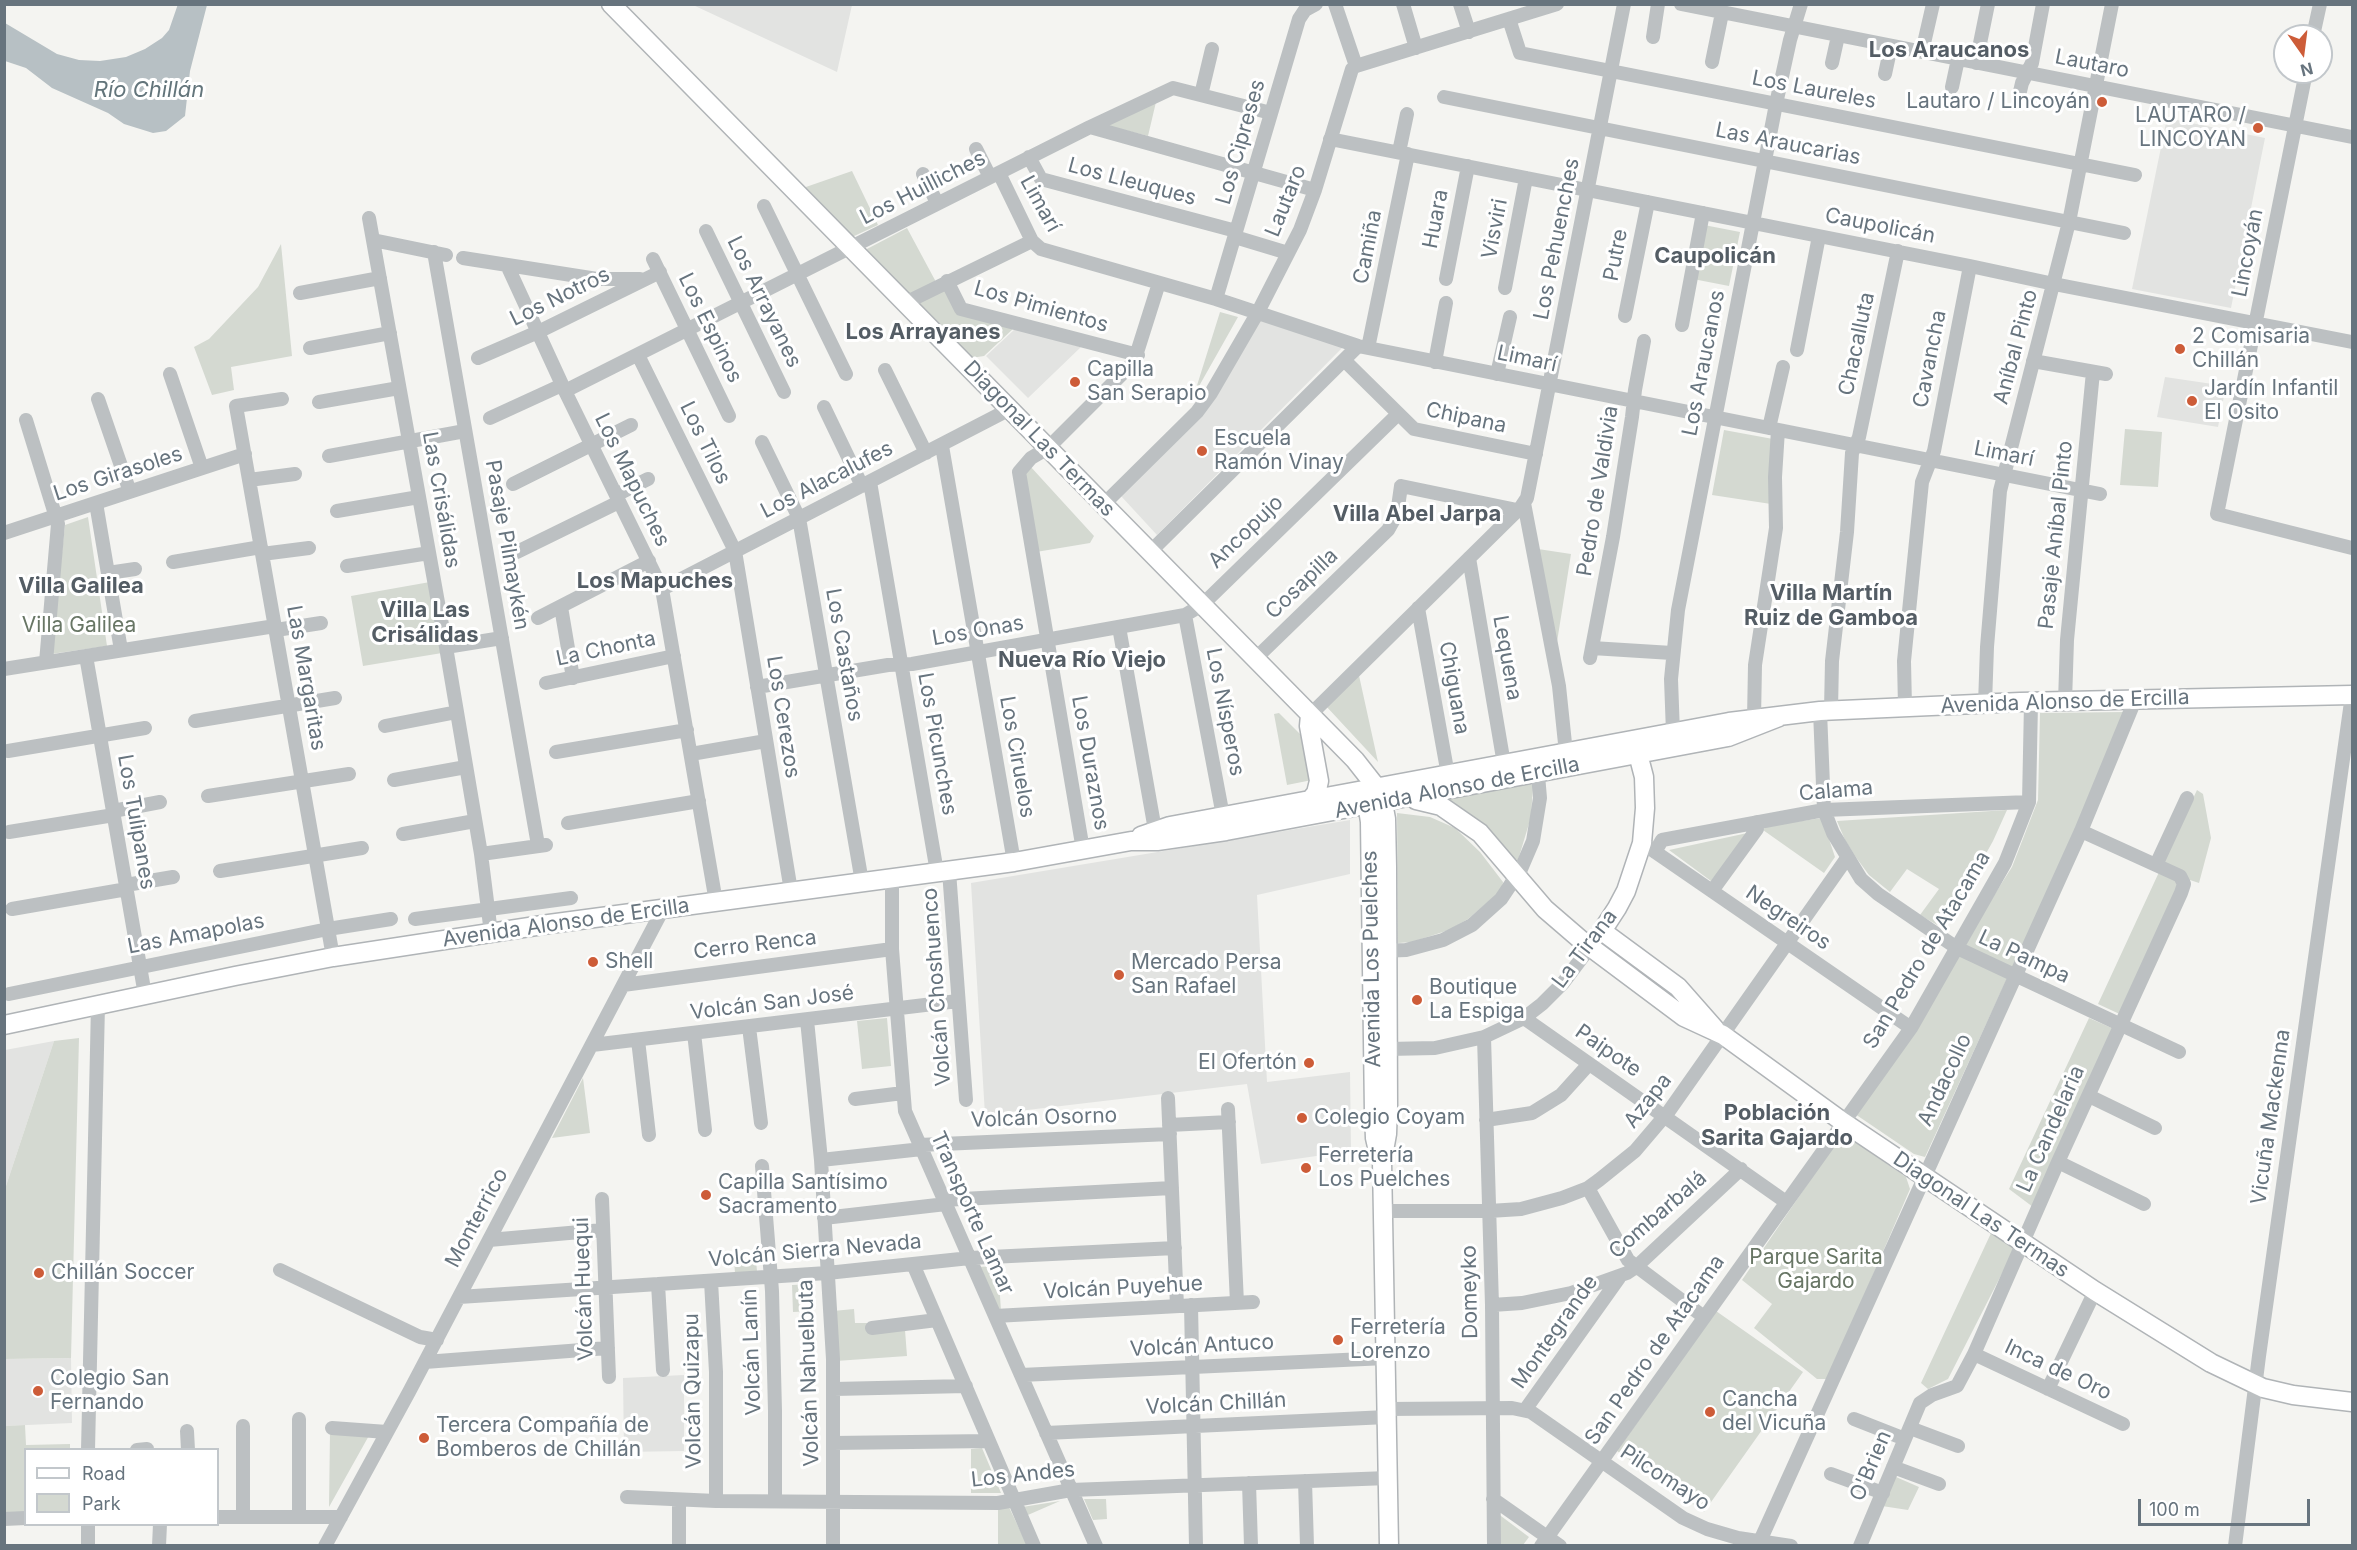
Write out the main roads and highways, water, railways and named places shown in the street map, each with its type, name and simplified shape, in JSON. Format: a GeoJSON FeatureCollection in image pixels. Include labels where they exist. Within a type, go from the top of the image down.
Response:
{"type":"FeatureCollection","features":[{"type":"Feature","properties":{"kind":"main road","name":"Diagonal Las Termas"},"geometry":{"type":"LineString","coordinates":[[611,4],[1352,758],[1373,796]]}},
{"type":"Feature","properties":{"kind":"main road","name":"Avenida Alonso de Ercilla"},"geometry":{"type":"LineString","coordinates":[[4,1025],[333,957],[791,891],[1014,862],[1131,841],[1157,841],[1193,836],[1373,796],[1448,775],[1504,764],[1538,766],[1566,753],[1754,719],[1826,710],[1905,706],[2352,695]]}},
{"type":"Feature","properties":{"kind":"main road"},"geometry":{"type":"LineString","coordinates":[[1310,715],[1309,726],[1319,781],[1316,793],[1310,800]]}},
{"type":"Feature","properties":{"kind":"main road","name":"Avenida Alonso de Ercilla"},"geometry":{"type":"LineString","coordinates":[[1131,841],[1155,830],[1310,800],[1373,796],[1406,798],[1538,766],[1638,754],[1728,737],[1779,717]]}},
{"type":"Feature","properties":{"kind":"main road"},"geometry":{"type":"LineString","coordinates":[[1619,743],[1629,746],[1638,754]]}},
{"type":"Feature","properties":{"kind":"main road","name":"La Tirana"},"geometry":{"type":"LineString","coordinates":[[1602,931],[1649,848],[1644,777],[1638,754]]}},
{"type":"Feature","properties":{"kind":"main road","name":"Avenida Los Puelches"},"geometry":{"type":"LineString","coordinates":[[1373,796],[1386,819],[1379,951],[1375,1138],[1382,1162]]}},
{"type":"Feature","properties":{"kind":"main road","name":"Diagonal Las Termas"},"geometry":{"type":"LineString","coordinates":[[1406,798],[1441,806],[1460,817],[1480,833],[1545,909],[1590,947],[1684,1017],[1719,1033],[1843,1122],[2095,1292],[2211,1363],[2255,1385],[2277,1393],[2352,1402]]}},
{"type":"Feature","properties":{"kind":"main road","name":"Diagonal Las Termas"},"geometry":{"type":"LineString","coordinates":[[1602,931],[1678,987],[1719,1033]]}},
{"type":"Feature","properties":{"kind":"main road","name":"Avenida Los Puelches"},"geometry":{"type":"LineString","coordinates":[[1379,951],[1388,1049],[1387,1134],[1382,1162],[1389,1545]]}},
{"type":"Feature","properties":{"kind":"water","name":"Río Chillán"},"geometry":{"type":"Polygon","coordinates":[[[178,4],[207,5],[190,71],[185,116],[166,131],[153,133],[124,124],[108,113],[52,88],[26,68],[5,61],[5,23],[57,54],[79,60],[100,61],[126,57],[162,38],[169,30],[178,4]]]}},
{"type":"Feature","properties":{"kind":"place","name":"Lautaro / Lincoyán"},"geometry":{"type":"Point","coordinates":[2102,102]}},
{"type":"Feature","properties":{"kind":"place","name":"LAUTARO / LINCOYAN"},"geometry":{"type":"Point","coordinates":[2258,128]}},
{"type":"Feature","properties":{"kind":"place","name":"2 Comisaria Chillán"},"geometry":{"type":"Point","coordinates":[2180,349]}},
{"type":"Feature","properties":{"kind":"place","name":"Capilla San Serapio"},"geometry":{"type":"Point","coordinates":[1075,382]}},
{"type":"Feature","properties":{"kind":"place","name":"Jardín Infantil El Osito"},"geometry":{"type":"Point","coordinates":[2192,401]}},
{"type":"Feature","properties":{"kind":"place","name":"Escuela Ramón Vinay"},"geometry":{"type":"Point","coordinates":[1202,451]}},
{"type":"Feature","properties":{"kind":"place","name":"Shell"},"geometry":{"type":"Point","coordinates":[593,962]}},
{"type":"Feature","properties":{"kind":"place","name":"Mercado Persa San Rafael"},"geometry":{"type":"Point","coordinates":[1119,975]}},
{"type":"Feature","properties":{"kind":"place","name":"Boutique La Espiga"},"geometry":{"type":"Point","coordinates":[1417,1000]}},
{"type":"Feature","properties":{"kind":"place","name":"El Ofertón"},"geometry":{"type":"Point","coordinates":[1309,1063]}},
{"type":"Feature","properties":{"kind":"place","name":"Colegio Coyam"},"geometry":{"type":"Point","coordinates":[1302,1118]}},
{"type":"Feature","properties":{"kind":"place","name":"Ferretería Los Puelches"},"geometry":{"type":"Point","coordinates":[1306,1168]}},
{"type":"Feature","properties":{"kind":"place","name":"Capilla Santísimo Sacramento"},"geometry":{"type":"Point","coordinates":[706,1195]}},
{"type":"Feature","properties":{"kind":"place","name":"Chillán Soccer"},"geometry":{"type":"Point","coordinates":[39,1273]}},
{"type":"Feature","properties":{"kind":"place","name":"Ferretería Lorenzo"},"geometry":{"type":"Point","coordinates":[1338,1340]}},
{"type":"Feature","properties":{"kind":"place","name":"Colegio San Fernando"},"geometry":{"type":"Point","coordinates":[38,1391]}},
{"type":"Feature","properties":{"kind":"place","name":"Cancha del Vicuña"},"geometry":{"type":"Point","coordinates":[1710,1412]}},
{"type":"Feature","properties":{"kind":"place","name":"Tercera Compañía de Bomberos de Chillán"},"geometry":{"type":"Point","coordinates":[424,1438]}},
{"type":"Feature","properties":{"kind":"district","name":"Los Araucanos"},"geometry":{"type":"Point","coordinates":[1949,50]}},
{"type":"Feature","properties":{"kind":"district","name":"Caupolicán"},"geometry":{"type":"Point","coordinates":[1715,256]}},
{"type":"Feature","properties":{"kind":"district","name":"Los Arrayanes"},"geometry":{"type":"Point","coordinates":[923,332]}},
{"type":"Feature","properties":{"kind":"district","name":"Villa Abel Jarpa"},"geometry":{"type":"Point","coordinates":[1417,514]}},
{"type":"Feature","properties":{"kind":"district","name":"Los Mapuches"},"geometry":{"type":"Point","coordinates":[655,581]}},
{"type":"Feature","properties":{"kind":"district","name":"Villa Galilea"},"geometry":{"type":"Point","coordinates":[81,586]}},
{"type":"Feature","properties":{"kind":"district","name":"Villa Martín Ruiz de Gamboa"},"geometry":{"type":"Point","coordinates":[1831,606]}},
{"type":"Feature","properties":{"kind":"district","name":"Villa Las Crisálidas"},"geometry":{"type":"Point","coordinates":[425,622]}},
{"type":"Feature","properties":{"kind":"district","name":"Nueva Río Viejo"},"geometry":{"type":"Point","coordinates":[1082,660]}},
{"type":"Feature","properties":{"kind":"district","name":"Población Sarita Gajardo"},"geometry":{"type":"Point","coordinates":[1777,1126]}},
{"type":"Feature","properties":{"kind":"park label","name":"Parque Sarita Gajardo"},"geometry":{"type":"Point","coordinates":[1816,1270]}}]}
